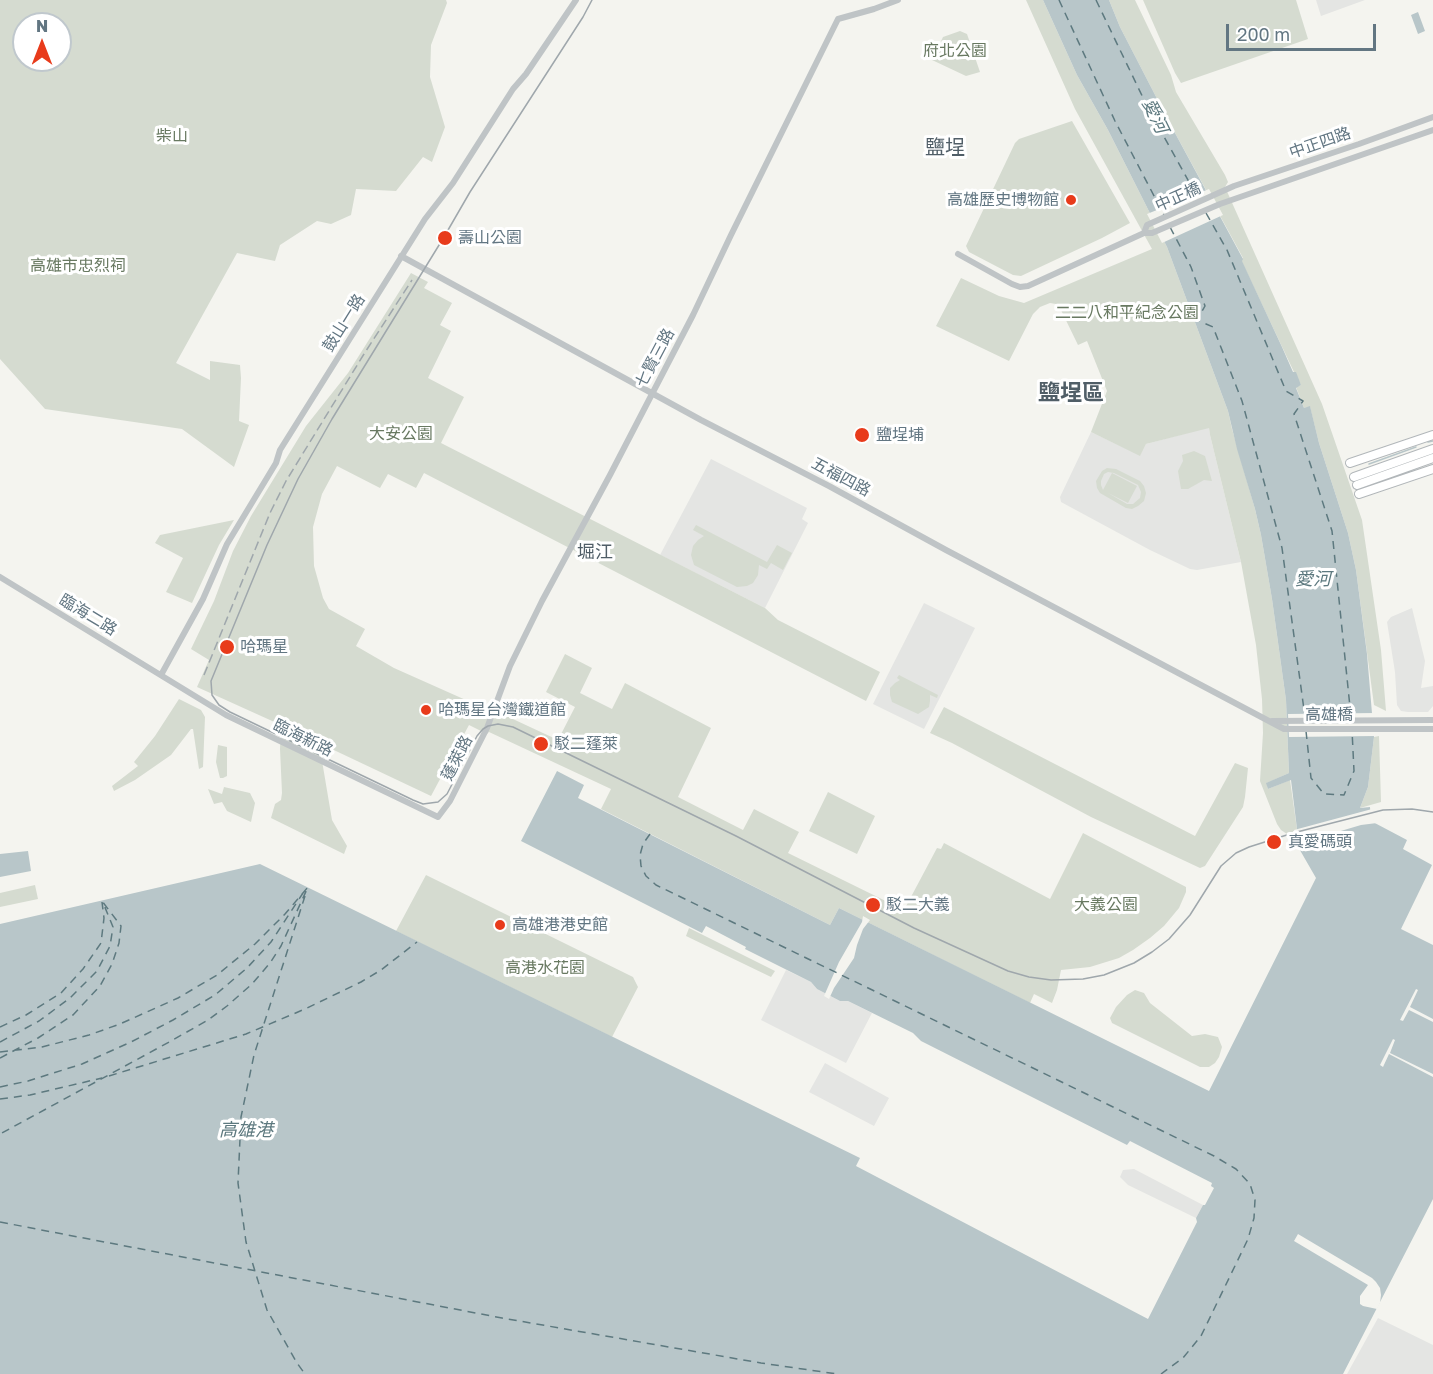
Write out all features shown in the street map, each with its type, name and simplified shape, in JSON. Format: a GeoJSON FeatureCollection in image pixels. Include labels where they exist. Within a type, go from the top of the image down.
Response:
{"type":"FeatureCollection","features":[{"type":"Feature","properties":{"kind":"main road"},"geometry":{"type":"LineString","coordinates":[[1350,463],[1433,435]]}},
{"type":"Feature","properties":{"kind":"main road"},"geometry":{"type":"LineString","coordinates":[[1357,485],[1433,449]]}},
{"type":"Feature","properties":{"kind":"main road"},"geometry":{"type":"LineString","coordinates":[[1357,485],[1433,458]]}},
{"type":"Feature","properties":{"kind":"main road"},"geometry":{"type":"LineString","coordinates":[[1357,485],[1433,470]]}},
{"type":"Feature","properties":{"kind":"street","name":"鼓山一路"},"geometry":{"type":"LineString","coordinates":[[161,675],[201,602],[227,544],[276,462],[280,450],[425,219],[457,176],[513,89],[526,74],[576,0]]}},
{"type":"Feature","properties":{"kind":"street","name":"七賢三路"},"geometry":{"type":"LineString","coordinates":[[494,709],[510,666],[537,611],[693,315],[838,19],[898,0]]}},
{"type":"Feature","properties":{"kind":"street","name":"中正四路"},"geometry":{"type":"LineString","coordinates":[[1216,195],[1234,186],[1433,117]]}},
{"type":"Feature","properties":{"kind":"street","name":"中正四路"},"geometry":{"type":"LineString","coordinates":[[1220,204],[1433,130]]}},
{"type":"Feature","properties":{"kind":"street","name":"中正橋"},"geometry":{"type":"LineString","coordinates":[[1216,195],[1148,225],[1144,233],[1156,232],[1220,204]]}},
{"type":"Feature","properties":{"kind":"street"},"geometry":{"type":"LineString","coordinates":[[958,254],[1020,287],[1028,286],[1144,233]]}},
{"type":"Feature","properties":{"kind":"street","name":"五福四路"},"geometry":{"type":"LineString","coordinates":[[401,256],[652,393],[1284,729]]}},
{"type":"Feature","properties":{"kind":"street","name":"臨海二路"},"geometry":{"type":"LineString","coordinates":[[0,577],[161,675]]}},
{"type":"Feature","properties":{"kind":"street","name":"臨海新路"},"geometry":{"type":"LineString","coordinates":[[161,675],[225,715],[438,817]]}},
{"type":"Feature","properties":{"kind":"street","name":"蓬萊路"},"geometry":{"type":"LineString","coordinates":[[438,817],[450,801],[487,728],[494,709]]}},
{"type":"Feature","properties":{"kind":"street","name":"高雄橋"},"geometry":{"type":"LineString","coordinates":[[1284,721],[1433,720]]}},
{"type":"Feature","properties":{"kind":"street","name":"五福四路"},"geometry":{"type":"LineString","coordinates":[[1268,721],[1284,721]]}},
{"type":"Feature","properties":{"kind":"street","name":"高雄橋"},"geometry":{"type":"LineString","coordinates":[[1284,729],[1433,729]]}},
{"type":"Feature","properties":{"kind":"shaded area"},"geometry":{"type":"Polygon","coordinates":[[[1316,0],[1365,0],[1321,16],[1316,0]]]}},
{"type":"Feature","properties":{"kind":"shaded area"},"geometry":{"type":"Polygon","coordinates":[[[1209,427],[1241,562],[1197,570],[1190,569],[1061,502],[1060,497],[1091,432],[1140,455],[1146,444],[1209,427]]]}},
{"type":"Feature","properties":{"kind":"shaded area"},"geometry":{"type":"Polygon","coordinates":[[[711,459],[807,508],[802,519],[808,523],[765,608],[660,555],[711,459]]]}},
{"type":"Feature","properties":{"kind":"shaded area"},"geometry":{"type":"Polygon","coordinates":[[[924,603],[975,628],[924,729],[873,704],[924,603]]]}},
{"type":"Feature","properties":{"kind":"shaded area"},"geometry":{"type":"Polygon","coordinates":[[[1412,608],[1425,661],[1421,688],[1433,686],[1433,706],[1428,712],[1401,711],[1397,705],[1395,672],[1387,622],[1391,617],[1412,608]]]}},
{"type":"Feature","properties":{"kind":"shaded area"},"geometry":{"type":"Polygon","coordinates":[[[786,970],[811,982],[817,989],[840,1001],[848,1001],[872,1013],[846,1063],[761,1020],[786,970]]]}},
{"type":"Feature","properties":{"kind":"shaded area"},"geometry":{"type":"Polygon","coordinates":[[[825,1063],[889,1098],[874,1126],[809,1092],[825,1063]]]}},
{"type":"Feature","properties":{"kind":"shaded area"},"geometry":{"type":"Polygon","coordinates":[[[1134,1169],[1203,1205],[1196,1218],[1128,1185],[1120,1177],[1123,1170],[1134,1169]]]}},
{"type":"Feature","properties":{"kind":"shaded area"},"geometry":{"type":"Polygon","coordinates":[[[1378,1318],[1433,1345],[1433,1374],[1347,1374],[1378,1318]]]}},
{"type":"Feature","properties":{"kind":"green space","name":"柴山"},"geometry":{"type":"Polygon","coordinates":[[[0,0],[446,0],[447,3],[431,45],[430,77],[445,127],[432,162],[423,157],[396,191],[356,189],[351,215],[331,224],[317,221],[280,245],[275,261],[237,253],[176,363],[210,380],[210,361],[240,365],[239,421],[249,425],[234,467],[182,429],[45,409],[0,359],[0,0]]]}},
{"type":"Feature","properties":{"kind":"green space","name":"二二八和平紀念公園"},"geometry":{"type":"Polygon","coordinates":[[[1026,0],[1043,0],[1077,75],[1108,130],[1167,247],[1228,411],[1261,535],[1286,700],[1289,773],[1267,783],[1268,789],[1290,780],[1297,829],[1293,838],[1281,830],[1277,824],[1260,781],[1263,733],[1262,699],[1256,645],[1241,562],[1209,428],[1146,444],[1140,456],[1091,432],[1107,391],[1087,341],[1078,345],[1056,304],[1050,303],[1040,307],[1033,314],[1009,361],[936,326],[961,278],[999,296],[1024,303],[1152,249],[1075,109],[1026,0]]]}},
{"type":"Feature","properties":{"kind":"green space"},"geometry":{"type":"Polygon","coordinates":[[[1109,0],[1135,0],[1171,75],[1176,92],[1225,175],[1228,182],[1225,187],[1322,404],[1362,520],[1381,650],[1386,711],[1374,705],[1356,570],[1348,533],[1310,407],[1304,408],[1296,387],[1301,385],[1241,260],[1243,258],[1168,120],[1120,27],[1109,0]]]}},
{"type":"Feature","properties":{"kind":"green space"},"geometry":{"type":"Polygon","coordinates":[[[1143,0],[1296,0],[1308,39],[1181,83],[1143,0]]]}},
{"type":"Feature","properties":{"kind":"green space","name":"府北公園"},"geometry":{"type":"Polygon","coordinates":[[[960,31],[967,34],[980,72],[966,76],[932,60],[943,37],[960,31]]]}},
{"type":"Feature","properties":{"kind":"green space"},"geometry":{"type":"Polygon","coordinates":[[[1072,121],[1130,223],[1021,276],[1013,275],[969,252],[966,246],[1015,143],[1019,139],[1072,121]]]}},
{"type":"Feature","properties":{"kind":"green space"},"geometry":{"type":"Polygon","coordinates":[[[411,273],[428,282],[424,288],[452,303],[440,325],[451,331],[428,378],[464,397],[441,443],[765,608],[778,620],[880,672],[866,701],[424,473],[416,488],[388,474],[380,488],[337,466],[322,494],[313,527],[314,566],[323,598],[329,609],[365,629],[356,646],[394,668],[558,740],[575,707],[546,692],[565,654],[592,668],[580,693],[612,709],[625,683],[711,728],[678,797],[743,830],[754,809],[799,832],[788,853],[904,910],[937,848],[941,849],[944,843],[1050,899],[1083,833],[1186,887],[1179,908],[1164,926],[1119,958],[1090,967],[1061,970],[1052,1003],[1034,994],[1030,1003],[839,908],[830,925],[601,809],[611,789],[489,732],[487,734],[469,725],[431,796],[319,743],[332,820],[347,846],[344,854],[271,818],[275,804],[281,800],[282,793],[281,725],[197,687],[209,660],[191,649],[214,601],[233,551],[251,516],[306,426],[348,373],[411,273]]]}},
{"type":"Feature","properties":{"kind":"green space"},"geometry":{"type":"Polygon","coordinates":[[[1194,451],[1205,456],[1212,481],[1204,480],[1188,489],[1181,489],[1178,471],[1183,461],[1182,455],[1194,451]]]}},
{"type":"Feature","properties":{"kind":"green space"},"geometry":{"type":"Polygon","coordinates":[[[1107,468],[1116,469],[1140,481],[1146,493],[1144,501],[1132,509],[1126,508],[1100,493],[1096,481],[1102,471],[1107,468]],[[1108,472],[1104,474],[1101,481],[1103,490],[1112,473],[1137,486],[1128,503],[1108,493],[1127,504],[1133,504],[1140,498],[1141,492],[1138,485],[1114,473],[1108,472]]]}},
{"type":"Feature","properties":{"kind":"green space"},"geometry":{"type":"Polygon","coordinates":[[[234,520],[219,545],[192,603],[166,592],[183,558],[155,543],[160,535],[234,520]]]}},
{"type":"Feature","properties":{"kind":"green space"},"geometry":{"type":"Polygon","coordinates":[[[696,525],[767,562],[777,545],[792,553],[783,570],[771,563],[767,569],[759,565],[758,575],[753,583],[737,587],[694,565],[691,555],[693,546],[704,536],[693,530],[696,525]]]}},
{"type":"Feature","properties":{"kind":"green space"},"geometry":{"type":"Polygon","coordinates":[[[899,675],[938,695],[937,698],[930,695],[929,707],[918,714],[892,702],[890,688],[900,680],[897,678],[899,675]]]}},
{"type":"Feature","properties":{"kind":"green space"},"geometry":{"type":"Polygon","coordinates":[[[179,699],[201,710],[205,717],[203,767],[199,769],[193,729],[191,729],[171,755],[135,780],[114,791],[112,786],[138,766],[134,762],[155,736],[179,699]]]}},
{"type":"Feature","properties":{"kind":"green space"},"geometry":{"type":"Polygon","coordinates":[[[944,707],[1195,836],[1235,763],[1248,768],[1243,807],[1205,866],[1200,868],[1091,817],[930,733],[944,707]]]}},
{"type":"Feature","properties":{"kind":"green space"},"geometry":{"type":"Polygon","coordinates":[[[1379,736],[1381,802],[1360,808],[1368,787],[1374,737],[1379,736]]]}},
{"type":"Feature","properties":{"kind":"green space"},"geometry":{"type":"Polygon","coordinates":[[[218,745],[227,747],[227,776],[223,778],[220,778],[216,762],[218,745]]]}},
{"type":"Feature","properties":{"kind":"green space"},"geometry":{"type":"Polygon","coordinates":[[[224,787],[250,793],[255,803],[251,822],[227,811],[222,802],[214,804],[208,789],[222,794],[224,787]]]}},
{"type":"Feature","properties":{"kind":"green space"},"geometry":{"type":"Polygon","coordinates":[[[828,792],[875,816],[857,854],[809,831],[828,792]]]}},
{"type":"Feature","properties":{"kind":"green space","name":"高港水花園"},"geometry":{"type":"Polygon","coordinates":[[[426,875],[633,977],[638,987],[612,1037],[396,931],[426,875]]]}},
{"type":"Feature","properties":{"kind":"green space"},"geometry":{"type":"Polygon","coordinates":[[[35,885],[38,899],[0,907],[0,893],[35,885]]]}},
{"type":"Feature","properties":{"kind":"green space"},"geometry":{"type":"Polygon","coordinates":[[[689,928],[775,971],[771,977],[686,936],[689,928]]]}},
{"type":"Feature","properties":{"kind":"green space"},"geometry":{"type":"Polygon","coordinates":[[[1135,990],[1144,993],[1150,1003],[1192,1036],[1205,1034],[1218,1037],[1222,1047],[1215,1063],[1209,1067],[1200,1067],[1112,1023],[1110,1018],[1116,1007],[1135,990]]]}},
{"type":"Feature","properties":{"kind":"water","name":"高雄港"},"geometry":{"type":"Polygon","coordinates":[[[1043,0],[1109,0],[1120,27],[1168,120],[1243,259],[1293,372],[1296,372],[1301,385],[1296,388],[1304,408],[1310,406],[1319,443],[1348,533],[1356,570],[1367,654],[1374,737],[1368,787],[1360,808],[1370,807],[1371,821],[1407,840],[1403,849],[1432,865],[1401,929],[1433,945],[1433,1199],[1343,1374],[0,1374],[0,924],[260,864],[860,1158],[856,1166],[1148,1319],[1197,1222],[1196,1218],[1214,1188],[1211,1186],[1212,1183],[1130,1141],[1127,1145],[921,1041],[913,1033],[848,1001],[840,1001],[817,989],[811,982],[745,949],[746,947],[706,926],[702,933],[521,841],[557,771],[584,785],[578,798],[830,925],[839,908],[1209,1091],[1316,878],[1293,838],[1297,829],[1291,780],[1268,789],[1266,783],[1289,773],[1286,700],[1261,535],[1228,411],[1167,247],[1108,130],[1077,75],[1043,0]]]}},
{"type":"Feature","properties":{"kind":"water"},"geometry":{"type":"Polygon","coordinates":[[[1418,12],[1425,31],[1418,34],[1411,15],[1418,12]]]}},
{"type":"Feature","properties":{"kind":"water"},"geometry":{"type":"Polygon","coordinates":[[[28,851],[31,871],[0,877],[0,854],[28,851]]]}},
{"type":"Feature","properties":{"kind":"pier"},"geometry":{"type":"Polygon","coordinates":[[[1209,189],[1223,215],[1162,243],[1147,214],[1209,189]]]}},
{"type":"Feature","properties":{"kind":"pier"},"geometry":{"type":"Polygon","coordinates":[[[1375,713],[1376,736],[1289,737],[1288,714],[1375,713]]]}},
{"type":"Feature","properties":{"kind":"pier"},"geometry":{"type":"Polygon","coordinates":[[[1372,809],[1373,819],[1377,823],[1361,825],[1307,841],[1299,846],[1294,830],[1372,809]]]}},
{"type":"Feature","properties":{"kind":"pier"},"geometry":{"type":"Polygon","coordinates":[[[863,916],[870,920],[863,929],[854,958],[829,999],[824,996],[863,916]]]}},
{"type":"Feature","properties":{"kind":"pier"},"geometry":{"type":"Polygon","coordinates":[[[1416,989],[1418,990],[1410,1007],[1433,1019],[1433,1022],[1409,1010],[1403,1021],[1400,1020],[1416,989]]]}},
{"type":"Feature","properties":{"kind":"pier"},"geometry":{"type":"Polygon","coordinates":[[[1393,1039],[1395,1040],[1390,1053],[1433,1074],[1433,1077],[1389,1054],[1383,1067],[1380,1065],[1393,1039]]]}},
{"type":"Feature","properties":{"kind":"pier"},"geometry":{"type":"Polygon","coordinates":[[[1298,1234],[1372,1278],[1380,1288],[1380,1303],[1377,1309],[1360,1304],[1360,1296],[1368,1285],[1294,1241],[1298,1234]]]}},
{"type":"Feature","properties":{"kind":"waterway"},"geometry":{"type":"LineString","coordinates":[[1428,442],[1433,441]]}},
{"type":"Feature","properties":{"kind":"waterway"},"geometry":{"type":"LineString","coordinates":[[1369,464],[1416,447]]}},
{"type":"Feature","properties":{"kind":"ferry route"},"geometry":{"type":"LineString","coordinates":[[1059,0],[1115,121],[1164,215]]}},
{"type":"Feature","properties":{"kind":"ferry route"},"geometry":{"type":"LineString","coordinates":[[1096,0],[1147,106],[1198,198]]}},
{"type":"Feature","properties":{"kind":"ferry route"},"geometry":{"type":"LineString","coordinates":[[1206,213],[1227,250],[1286,391],[1303,401],[1294,414],[1332,531],[1351,717]]}},
{"type":"Feature","properties":{"kind":"ferry route"},"geometry":{"type":"LineString","coordinates":[[1170,227],[1191,267],[1205,306],[1197,320],[1213,327],[1242,401],[1282,548],[1305,717]]}},
{"type":"Feature","properties":{"kind":"ferry route"},"geometry":{"type":"LineString","coordinates":[[1306,731],[1311,778],[1324,794],[1344,795],[1354,771],[1352,730]]}},
{"type":"Feature","properties":{"kind":"ferry route"},"geometry":{"type":"LineString","coordinates":[[650,834],[643,844],[640,855],[641,866],[646,876],[656,885],[1214,1156],[1236,1169],[1250,1184],[1255,1200],[1254,1218],[1248,1239],[1201,1336],[1183,1358],[1161,1374]]}},
{"type":"Feature","properties":{"kind":"ferry route"},"geometry":{"type":"LineString","coordinates":[[0,1052],[42,1047],[89,1035],[178,998],[217,975],[255,944],[308,887],[281,946],[270,963],[252,984],[227,1006],[208,1020],[171,1041],[0,1134]]}},
{"type":"Feature","properties":{"kind":"ferry route"},"geometry":{"type":"LineString","coordinates":[[0,1087],[82,1064],[131,1042],[215,995],[247,968],[271,942],[303,893]]}},
{"type":"Feature","properties":{"kind":"ferry route"},"geometry":{"type":"LineString","coordinates":[[305,896],[254,1055],[241,1117],[238,1183],[246,1242],[267,1310],[305,1374]]}},
{"type":"Feature","properties":{"kind":"ferry route"},"geometry":{"type":"LineString","coordinates":[[0,1058],[38,1038],[73,1015],[100,986],[112,964],[119,943],[121,926],[102,901]]}},
{"type":"Feature","properties":{"kind":"ferry route"},"geometry":{"type":"LineString","coordinates":[[0,1027],[26,1015],[61,993],[83,969],[101,943],[104,918],[102,902]]}},
{"type":"Feature","properties":{"kind":"ferry route"},"geometry":{"type":"LineString","coordinates":[[0,1042],[39,1021],[70,998],[97,971],[110,946],[113,927],[104,905]]}},
{"type":"Feature","properties":{"kind":"ferry route"},"geometry":{"type":"LineString","coordinates":[[109,1076],[246,1034],[305,1009],[361,982],[381,970],[417,942]]}},
{"type":"Feature","properties":{"kind":"ferry route"},"geometry":{"type":"LineString","coordinates":[[0,1099],[30,1095],[102,1078]]}},
{"type":"Feature","properties":{"kind":"ferry route"},"geometry":{"type":"LineString","coordinates":[[0,1222],[502,1318],[837,1374]]}},
{"type":"Feature","properties":{"kind":"tram line"},"geometry":{"type":"LineString","coordinates":[[592,0],[470,192],[298,479],[267,545],[211,681],[212,695],[219,705],[423,804],[438,802],[447,794],[477,736],[483,729],[498,724],[513,727],[736,836],[914,928],[1008,971],[1051,980],[1083,979],[1104,975],[1134,963],[1152,952],[1169,939],[1190,915],[1221,866],[1236,853],[1249,847],[1383,810],[1412,809],[1433,812]]}},
{"type":"Feature","properties":{"kind":"railway"},"geometry":{"type":"LineString","coordinates":[[204,675],[270,513],[286,481],[412,280]]}},
{"type":"Feature","properties":{"kind":"place","name":"高雄歷史博物館"},"geometry":{"type":"Point","coordinates":[1071,200]}},
{"type":"Feature","properties":{"kind":"place","name":"壽山公園"},"geometry":{"type":"Point","coordinates":[445,238]}},
{"type":"Feature","properties":{"kind":"place","name":"鹽埕埔"},"geometry":{"type":"Point","coordinates":[862,435]}},
{"type":"Feature","properties":{"kind":"place","name":"哈瑪星"},"geometry":{"type":"Point","coordinates":[227,647]}},
{"type":"Feature","properties":{"kind":"place","name":"哈瑪星台灣鐵道館"},"geometry":{"type":"Point","coordinates":[426,710]}},
{"type":"Feature","properties":{"kind":"place","name":"駁二蓬萊"},"geometry":{"type":"Point","coordinates":[541,744]}},
{"type":"Feature","properties":{"kind":"place","name":"真愛碼頭"},"geometry":{"type":"Point","coordinates":[1274,842]}},
{"type":"Feature","properties":{"kind":"place","name":"駁二大義"},"geometry":{"type":"Point","coordinates":[873,905]}},
{"type":"Feature","properties":{"kind":"place","name":"高雄港港史館"},"geometry":{"type":"Point","coordinates":[500,925]}},
{"type":"Feature","properties":{"kind":"district","name":"鹽埕"},"geometry":{"type":"Point","coordinates":[945,148]}},
{"type":"Feature","properties":{"kind":"district","name":"鹽埕區"},"geometry":{"type":"Point","coordinates":[1071,393]}},
{"type":"Feature","properties":{"kind":"district","name":"堀江"},"geometry":{"type":"Point","coordinates":[595,552]}},
{"type":"Feature","properties":{"kind":"water label","name":"愛河"},"geometry":{"type":"Point","coordinates":[1155,116]}},
{"type":"Feature","properties":{"kind":"water label","name":"愛河"},"geometry":{"type":"Point","coordinates":[1313,579]}},
{"type":"Feature","properties":{"kind":"park label","name":"高雄市忠烈祠"},"geometry":{"type":"Point","coordinates":[78,266]}},
{"type":"Feature","properties":{"kind":"park label","name":"大安公園"},"geometry":{"type":"Point","coordinates":[401,434]}},
{"type":"Feature","properties":{"kind":"park label","name":"大義公園"},"geometry":{"type":"Point","coordinates":[1106,905]}}]}
